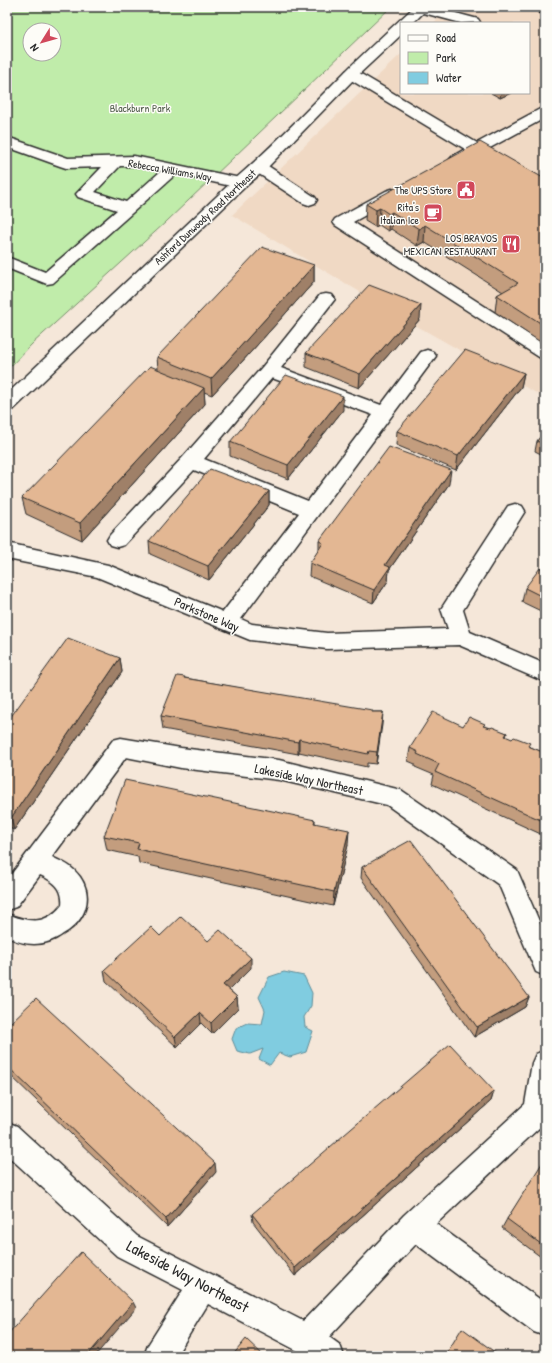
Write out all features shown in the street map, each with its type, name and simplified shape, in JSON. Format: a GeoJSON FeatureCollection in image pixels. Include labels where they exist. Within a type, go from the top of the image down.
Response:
{"type":"FeatureCollection","features":[{"type":"Feature","properties":{"kind":"street"},"geometry":{"type":"LineString","coordinates":[[406,22],[421,7],[475,19]]}},
{"type":"Feature","properties":{"kind":"street","name":"Ashford Dunwoody Road Northeast"},"geometry":{"type":"LineString","coordinates":[[7,405],[258,167],[351,74],[400,28]]}},
{"type":"Feature","properties":{"kind":"street"},"geometry":{"type":"LineString","coordinates":[[351,74],[398,96],[476,149],[495,160]]}},
{"type":"Feature","properties":{"kind":"street"},"geometry":{"type":"LineString","coordinates":[[442,167],[545,112]]}},
{"type":"Feature","properties":{"kind":"street","name":"Rebecca Williams Way"},"geometry":{"type":"LineString","coordinates":[[7,142],[66,163],[134,161],[240,183]]}},
{"type":"Feature","properties":{"kind":"street"},"geometry":{"type":"LineString","coordinates":[[115,162],[84,194],[128,208]]}},
{"type":"Feature","properties":{"kind":"street"},"geometry":{"type":"LineString","coordinates":[[258,167],[309,200]]}},
{"type":"Feature","properties":{"kind":"street"},"geometry":{"type":"LineString","coordinates":[[7,262],[47,279],[173,169]]}},
{"type":"Feature","properties":{"kind":"street"},"geometry":{"type":"LineString","coordinates":[[407,186],[340,222],[428,276],[545,353]]}},
{"type":"Feature","properties":{"kind":"street"},"geometry":{"type":"LineString","coordinates":[[118,540],[191,461],[269,370],[326,299]]}},
{"type":"Feature","properties":{"kind":"street"},"geometry":{"type":"LineString","coordinates":[[227,623],[427,356]]}},
{"type":"Feature","properties":{"kind":"street"},"geometry":{"type":"LineString","coordinates":[[269,370],[384,413]]}},
{"type":"Feature","properties":{"kind":"street"},"geometry":{"type":"LineString","coordinates":[[191,461],[311,510]]}},
{"type":"Feature","properties":{"kind":"street"},"geometry":{"type":"LineString","coordinates":[[515,511],[452,609],[461,637],[545,673]]}},
{"type":"Feature","properties":{"kind":"street","name":"Parkstone Way"},"geometry":{"type":"LineString","coordinates":[[7,551],[101,570],[250,632],[327,641],[461,637]]}},
{"type":"Feature","properties":{"kind":"street","name":"Lakeside Way Northeast"},"geometry":{"type":"LineString","coordinates":[[9,891],[35,861],[121,747],[181,758],[279,770],[393,797],[508,878],[545,964]]}},
{"type":"Feature","properties":{"kind":"street"},"geometry":{"type":"LineString","coordinates":[[7,925],[17,931],[41,932],[57,925],[72,912],[76,900],[71,885],[61,874],[35,861]]}},
{"type":"Feature","properties":{"kind":"street","name":"Lakeside Way Northeast"},"geometry":{"type":"LineString","coordinates":[[7,1136],[128,1246],[318,1347],[414,1224],[541,1114],[545,1063]]}},
{"type":"Feature","properties":{"kind":"street"},"geometry":{"type":"LineString","coordinates":[[414,1224],[545,1321]]}},
{"type":"Feature","properties":{"kind":"street"},"geometry":{"type":"LineString","coordinates":[[159,1356],[203,1285]]}},
{"type":"Feature","properties":{"kind":"shaded area"},"geometry":{"type":"Polygon","coordinates":[[[448,7],[545,7],[545,398],[415,325],[232,215],[400,55],[400,94],[530,94],[530,22],[435,22],[448,7]]]}},
{"type":"Feature","properties":{"kind":"green space","name":"Blackburn Park"},"geometry":{"type":"Polygon","coordinates":[[[7,7],[391,7],[166,222],[32,344],[7,370],[7,7]]]}},
{"type":"Feature","properties":{"kind":"water"},"geometry":{"type":"Polygon","coordinates":[[[284,972],[304,976],[312,993],[311,1006],[304,1017],[305,1027],[313,1031],[306,1052],[290,1057],[279,1053],[270,1065],[259,1059],[263,1049],[250,1054],[237,1051],[232,1039],[236,1028],[247,1023],[262,1024],[265,1010],[259,997],[269,977],[284,972]]]}},
{"type":"Feature","properties":{"kind":"building"},"geometry":{"type":"Polygon","coordinates":[[[480,142],[545,179],[545,326],[497,295],[518,283],[425,225],[419,229],[392,212],[389,214],[380,208],[376,210],[366,204],[480,142]]]}},
{"type":"Feature","properties":{"kind":"building"},"geometry":{"type":"Polygon","coordinates":[[[262,247],[314,265],[211,379],[157,357],[262,247]]]}},
{"type":"Feature","properties":{"kind":"building"},"geometry":{"type":"Polygon","coordinates":[[[369,285],[421,305],[360,374],[306,353],[369,285]]]}},
{"type":"Feature","properties":{"kind":"building"},"geometry":{"type":"Polygon","coordinates":[[[465,350],[524,373],[458,456],[397,431],[465,350]]]}},
{"type":"Feature","properties":{"kind":"building"},"geometry":{"type":"Polygon","coordinates":[[[150,366],[204,388],[80,523],[22,498],[150,366]]]}},
{"type":"Feature","properties":{"kind":"building"},"geometry":{"type":"Polygon","coordinates":[[[286,375],[343,396],[288,465],[230,442],[286,375]]]}},
{"type":"Feature","properties":{"kind":"building"},"geometry":{"type":"Polygon","coordinates":[[[545,431],[545,445],[537,441],[545,431]]]}},
{"type":"Feature","properties":{"kind":"building"},"geometry":{"type":"Polygon","coordinates":[[[389,447],[451,470],[385,565],[390,567],[374,590],[310,563],[323,543],[319,541],[389,447]]]}},
{"type":"Feature","properties":{"kind":"building"},"geometry":{"type":"Polygon","coordinates":[[[210,469],[269,491],[208,566],[149,541],[210,469]]]}},
{"type":"Feature","properties":{"kind":"building"},"geometry":{"type":"Polygon","coordinates":[[[540,568],[545,570],[545,598],[525,588],[540,568]]]}},
{"type":"Feature","properties":{"kind":"building"},"geometry":{"type":"Polygon","coordinates":[[[68,638],[120,658],[11,818],[7,816],[7,722],[68,638]]]}},
{"type":"Feature","properties":{"kind":"building"},"geometry":{"type":"Polygon","coordinates":[[[177,676],[372,710],[372,712],[383,712],[377,752],[369,751],[368,754],[299,739],[298,742],[161,716],[177,676]]]}},
{"type":"Feature","properties":{"kind":"building"},"geometry":{"type":"Polygon","coordinates":[[[433,712],[463,726],[469,717],[485,724],[483,726],[492,727],[507,733],[505,736],[512,739],[514,737],[530,743],[528,746],[545,753],[545,822],[435,772],[439,764],[417,754],[418,752],[410,748],[433,712]]]}},
{"type":"Feature","properties":{"kind":"building"},"geometry":{"type":"Polygon","coordinates":[[[125,780],[315,820],[314,823],[349,830],[334,892],[137,849],[139,843],[104,836],[125,780]]]}},
{"type":"Feature","properties":{"kind":"building"},"geometry":{"type":"Polygon","coordinates":[[[411,840],[529,997],[477,1027],[362,867],[411,840]]]}},
{"type":"Feature","properties":{"kind":"building"},"geometry":{"type":"Polygon","coordinates":[[[181,916],[208,941],[220,930],[251,958],[223,985],[237,997],[211,1023],[200,1013],[175,1037],[104,970],[151,927],[160,936],[181,916]]]}},
{"type":"Feature","properties":{"kind":"building"},"geometry":{"type":"Polygon","coordinates":[[[36,998],[215,1163],[166,1219],[7,1066],[7,1026],[36,998]]]}},
{"type":"Feature","properties":{"kind":"building"},"geometry":{"type":"Polygon","coordinates":[[[450,1044],[494,1091],[295,1268],[252,1214],[450,1044]]]}},
{"type":"Feature","properties":{"kind":"building"},"geometry":{"type":"Polygon","coordinates":[[[544,1160],[545,1161],[545,1247],[507,1219],[544,1160]]]}},
{"type":"Feature","properties":{"kind":"building"},"geometry":{"type":"Polygon","coordinates":[[[81,1252],[133,1302],[87,1356],[7,1356],[7,1335],[81,1252]]]}},
{"type":"Feature","properties":{"kind":"building"},"geometry":{"type":"Polygon","coordinates":[[[462,1328],[500,1356],[445,1356],[462,1328]]]}},
{"type":"Feature","properties":{"kind":"building"},"geometry":{"type":"Polygon","coordinates":[[[246,1339],[264,1356],[232,1356],[246,1339]]]}},
{"type":"Feature","properties":{"kind":"place","name":"The UPS Store"},"geometry":{"type":"Point","coordinates":[466,190]}},
{"type":"Feature","properties":{"kind":"place","name":"Rita's Italian Ice"},"geometry":{"type":"Point","coordinates":[433,213]}},
{"type":"Feature","properties":{"kind":"place","name":"LOS BRAVOS MEXICAN RESTAURANT"},"geometry":{"type":"Point","coordinates":[511,244]}}]}
